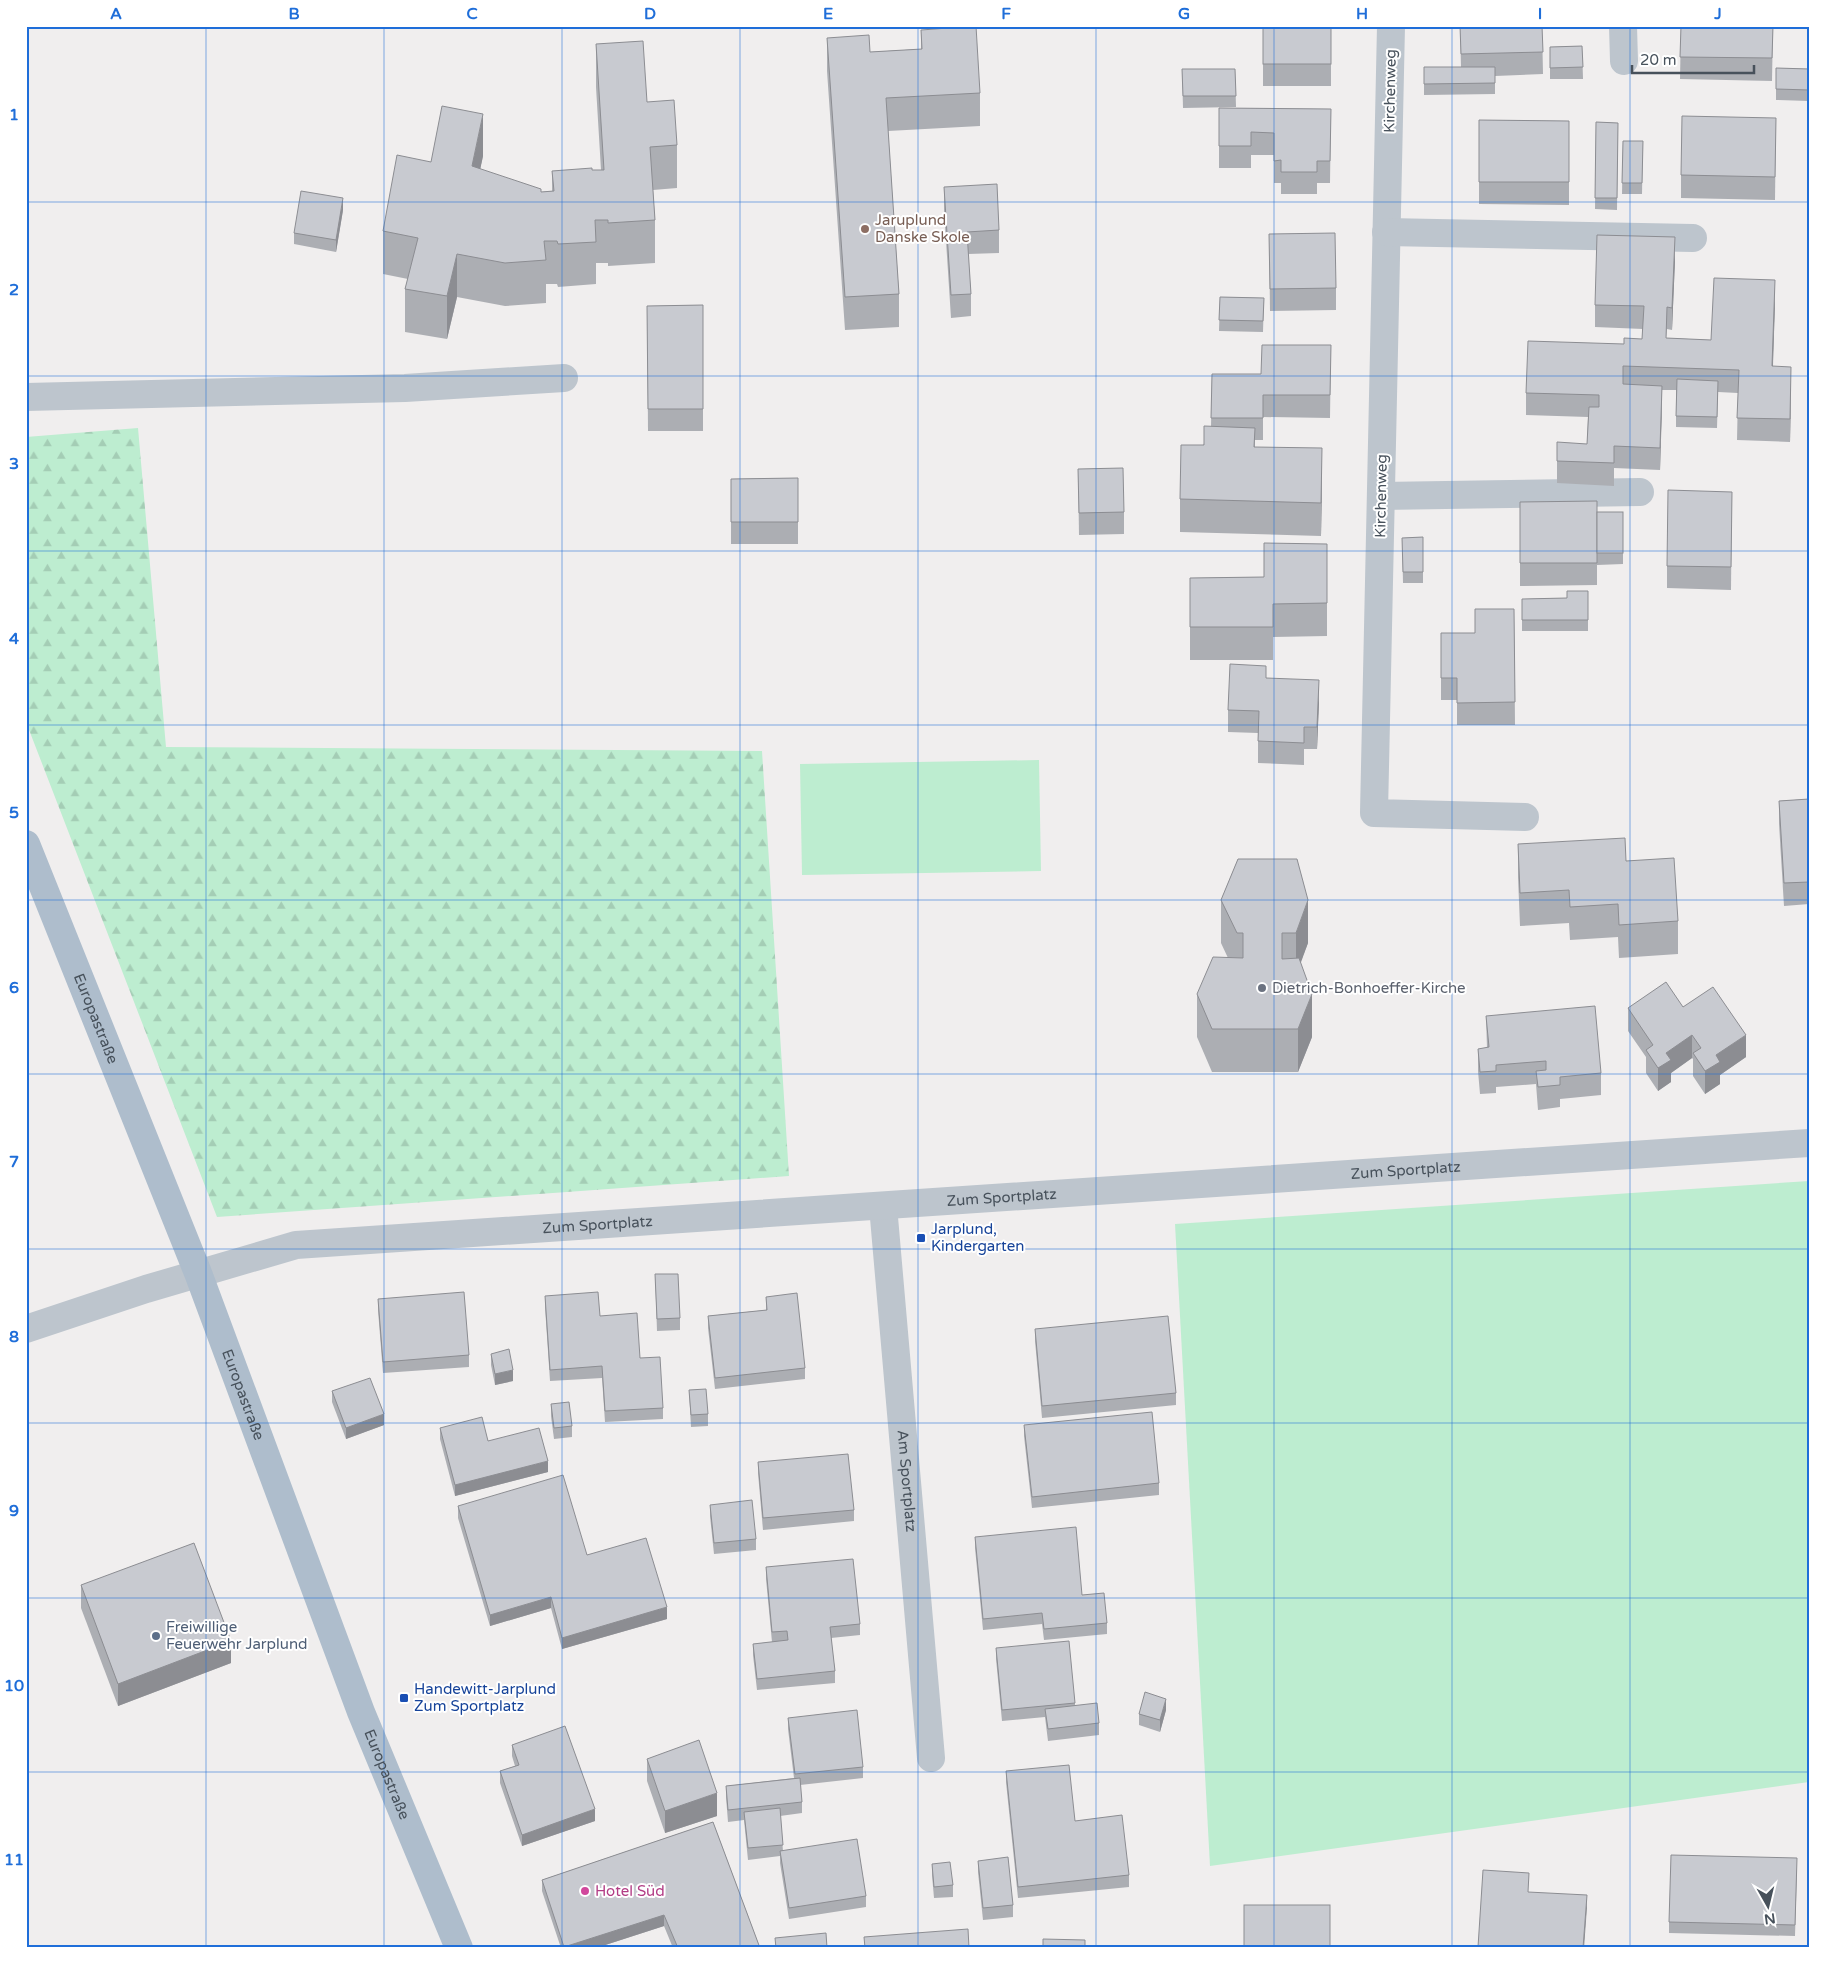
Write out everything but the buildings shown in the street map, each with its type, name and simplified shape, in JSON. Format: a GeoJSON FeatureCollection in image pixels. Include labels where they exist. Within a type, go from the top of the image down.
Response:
{"type":"FeatureCollection","features":[{"type":"Feature","properties":{"kind":"main road","name":"Europastraße"},"geometry":{"type":"LineString","coordinates":[[26,844],[198,1273],[361,1712],[460,1948]]}},
{"type":"Feature","properties":{"kind":"street","name":"Kirchenweg"},"geometry":{"type":"LineString","coordinates":[[1391,26],[1374,813],[1525,817]]}},
{"type":"Feature","properties":{"kind":"street"},"geometry":{"type":"LineString","coordinates":[[1623,26],[1624,61]]}},
{"type":"Feature","properties":{"kind":"street"},"geometry":{"type":"LineString","coordinates":[[1386,232],[1693,238]]}},
{"type":"Feature","properties":{"kind":"street"},"geometry":{"type":"LineString","coordinates":[[26,398],[405,388],[564,378]]}},
{"type":"Feature","properties":{"kind":"street"},"geometry":{"type":"LineString","coordinates":[[1381,496],[1640,492]]}},
{"type":"Feature","properties":{"kind":"street","name":"Zum Sportplatz"},"geometry":{"type":"LineString","coordinates":[[26,1329],[198,1273],[296,1245],[1809,1143]]}},
{"type":"Feature","properties":{"kind":"street","name":"Am Sportplatz"},"geometry":{"type":"LineString","coordinates":[[883,1206],[931,1758]]}},
{"type":"Feature","properties":{"kind":"green space"},"geometry":{"type":"Polygon","coordinates":[[[138,428],[166,747],[762,751],[789,1176],[217,1217],[26,722],[26,437],[138,428]]]}},
{"type":"Feature","properties":{"kind":"green space"},"geometry":{"type":"Polygon","coordinates":[[[1039,760],[1041,871],[802,875],[800,764],[1039,760]]]}},
{"type":"Feature","properties":{"kind":"green space"},"geometry":{"type":"Polygon","coordinates":[[[1809,1181],[1809,1782],[1210,1866],[1175,1224],[1809,1181]]]}},
{"type":"Feature","properties":{"kind":"place","name":"Jaruplund Danske Skole"},"geometry":{"type":"Point","coordinates":[865,229]}},
{"type":"Feature","properties":{"kind":"place","name":"Dietrich-Bonhoeffer-Kirche"},"geometry":{"type":"Point","coordinates":[1262,988]}},
{"type":"Feature","properties":{"kind":"place","name":"Jarplund, Kindergarten"},"geometry":{"type":"Point","coordinates":[921,1238]}},
{"type":"Feature","properties":{"kind":"place","name":"Freiwillige Feuerwehr Jarplund"},"geometry":{"type":"Point","coordinates":[156,1636]}},
{"type":"Feature","properties":{"kind":"place","name":"Handewitt-Jarplund Zum Sportplatz"},"geometry":{"type":"Point","coordinates":[404,1698]}},
{"type":"Feature","properties":{"kind":"place","name":"Hotel Süd"},"geometry":{"type":"Point","coordinates":[585,1891]}}]}
